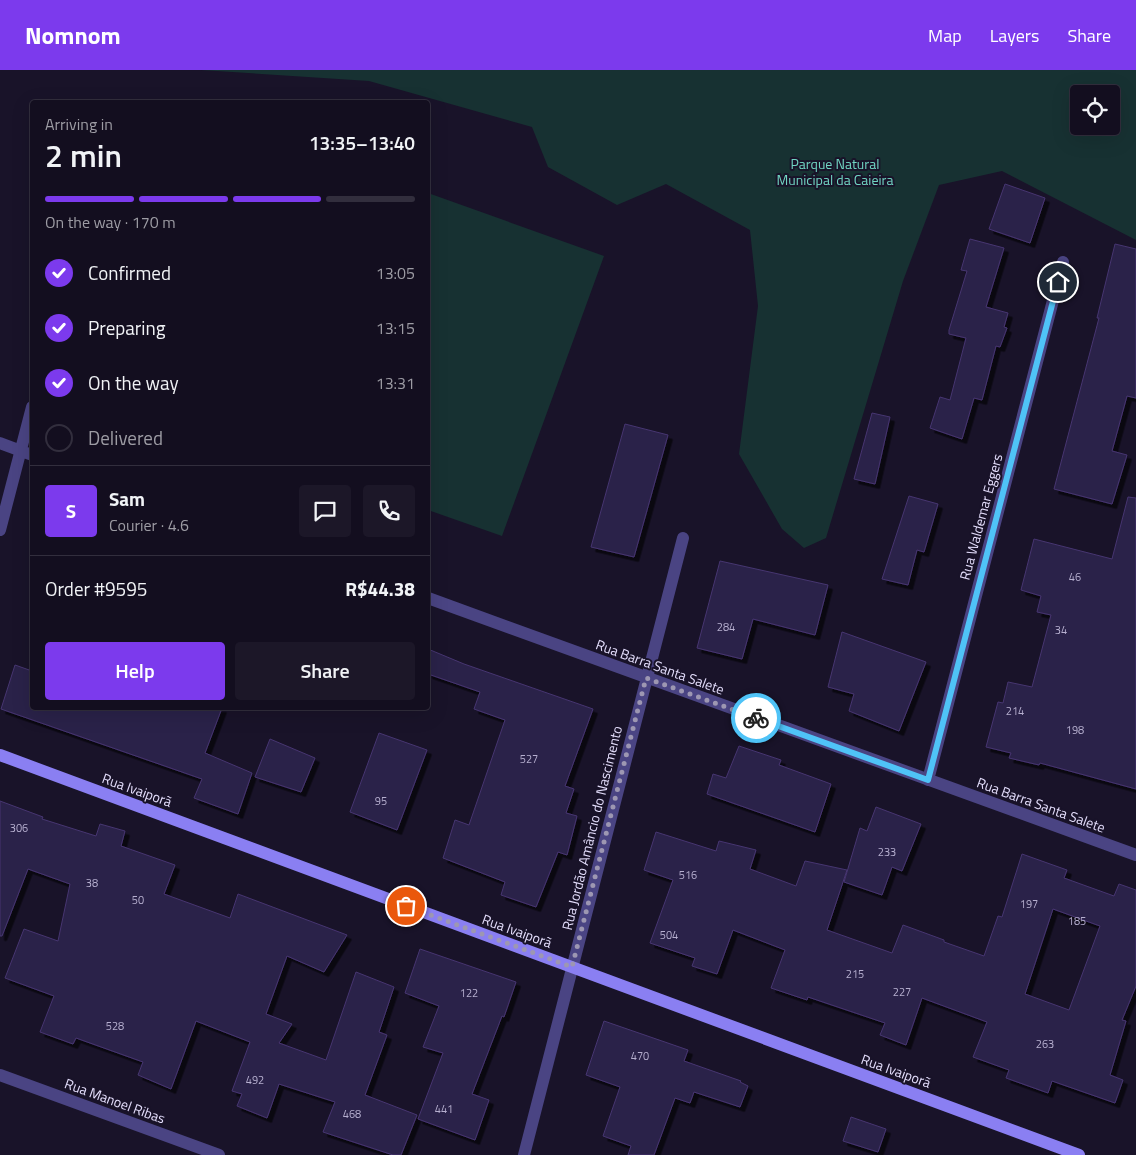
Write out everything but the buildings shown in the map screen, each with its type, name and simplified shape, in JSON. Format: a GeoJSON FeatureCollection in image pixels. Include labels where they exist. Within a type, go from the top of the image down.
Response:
{"type":"FeatureCollection","features":[{"type":"Feature","properties":{"kind":"street","name":"Rua Waldemar Eggers"},"geometry":{"type":"LineString","coordinates":[[928,780],[1063,262]]}},
{"type":"Feature","properties":{"kind":"street"},"geometry":{"type":"LineString","coordinates":[[0,530],[27,453],[30,425]]}},
{"type":"Feature","properties":{"kind":"street"},"geometry":{"type":"LineString","coordinates":[[0,443],[27,453]]}},
{"type":"Feature","properties":{"kind":"street","name":"Rua Jordão Amâncio do Nascimento"},"geometry":{"type":"LineString","coordinates":[[524,1155],[683,538]]}},
{"type":"Feature","properties":{"kind":"street","name":"Rua Barra Santa Salete"},"geometry":{"type":"LineString","coordinates":[[430,599],[1136,855]]}},
{"type":"Feature","properties":{"kind":"street","name":"Rua Ivaiporã"},"geometry":{"type":"LineString","coordinates":[[0,755],[1079,1155]]}},
{"type":"Feature","properties":{"kind":"street","name":"Rua Manoel Ribas"},"geometry":{"type":"LineString","coordinates":[[0,1074],[219,1155]]}},
{"type":"Feature","properties":{"kind":"green space","name":"Parque Natural Municipal da Caieira"},"geometry":{"type":"Polygon","coordinates":[[[201,70],[1136,70],[1136,240],[1002,171],[939,185],[903,281],[826,538],[804,548],[782,529],[739,454],[758,306],[750,230],[666,184],[617,205],[548,167],[532,127],[369,81],[201,70]]]}},
{"type":"Feature","properties":{"kind":"green space"},"geometry":{"type":"Polygon","coordinates":[[[430,194],[604,256],[502,536],[430,511],[430,194]]]}},
{"type":"Feature","properties":{"kind":"way so far"},"geometry":{"type":"LineString","coordinates":[[406,906],[572,967],[646,678],[756,718]]}},
{"type":"Feature","properties":{"kind":"route"},"geometry":{"type":"LineString","coordinates":[[756,718],[928,780],[1058,282]]}}]}
